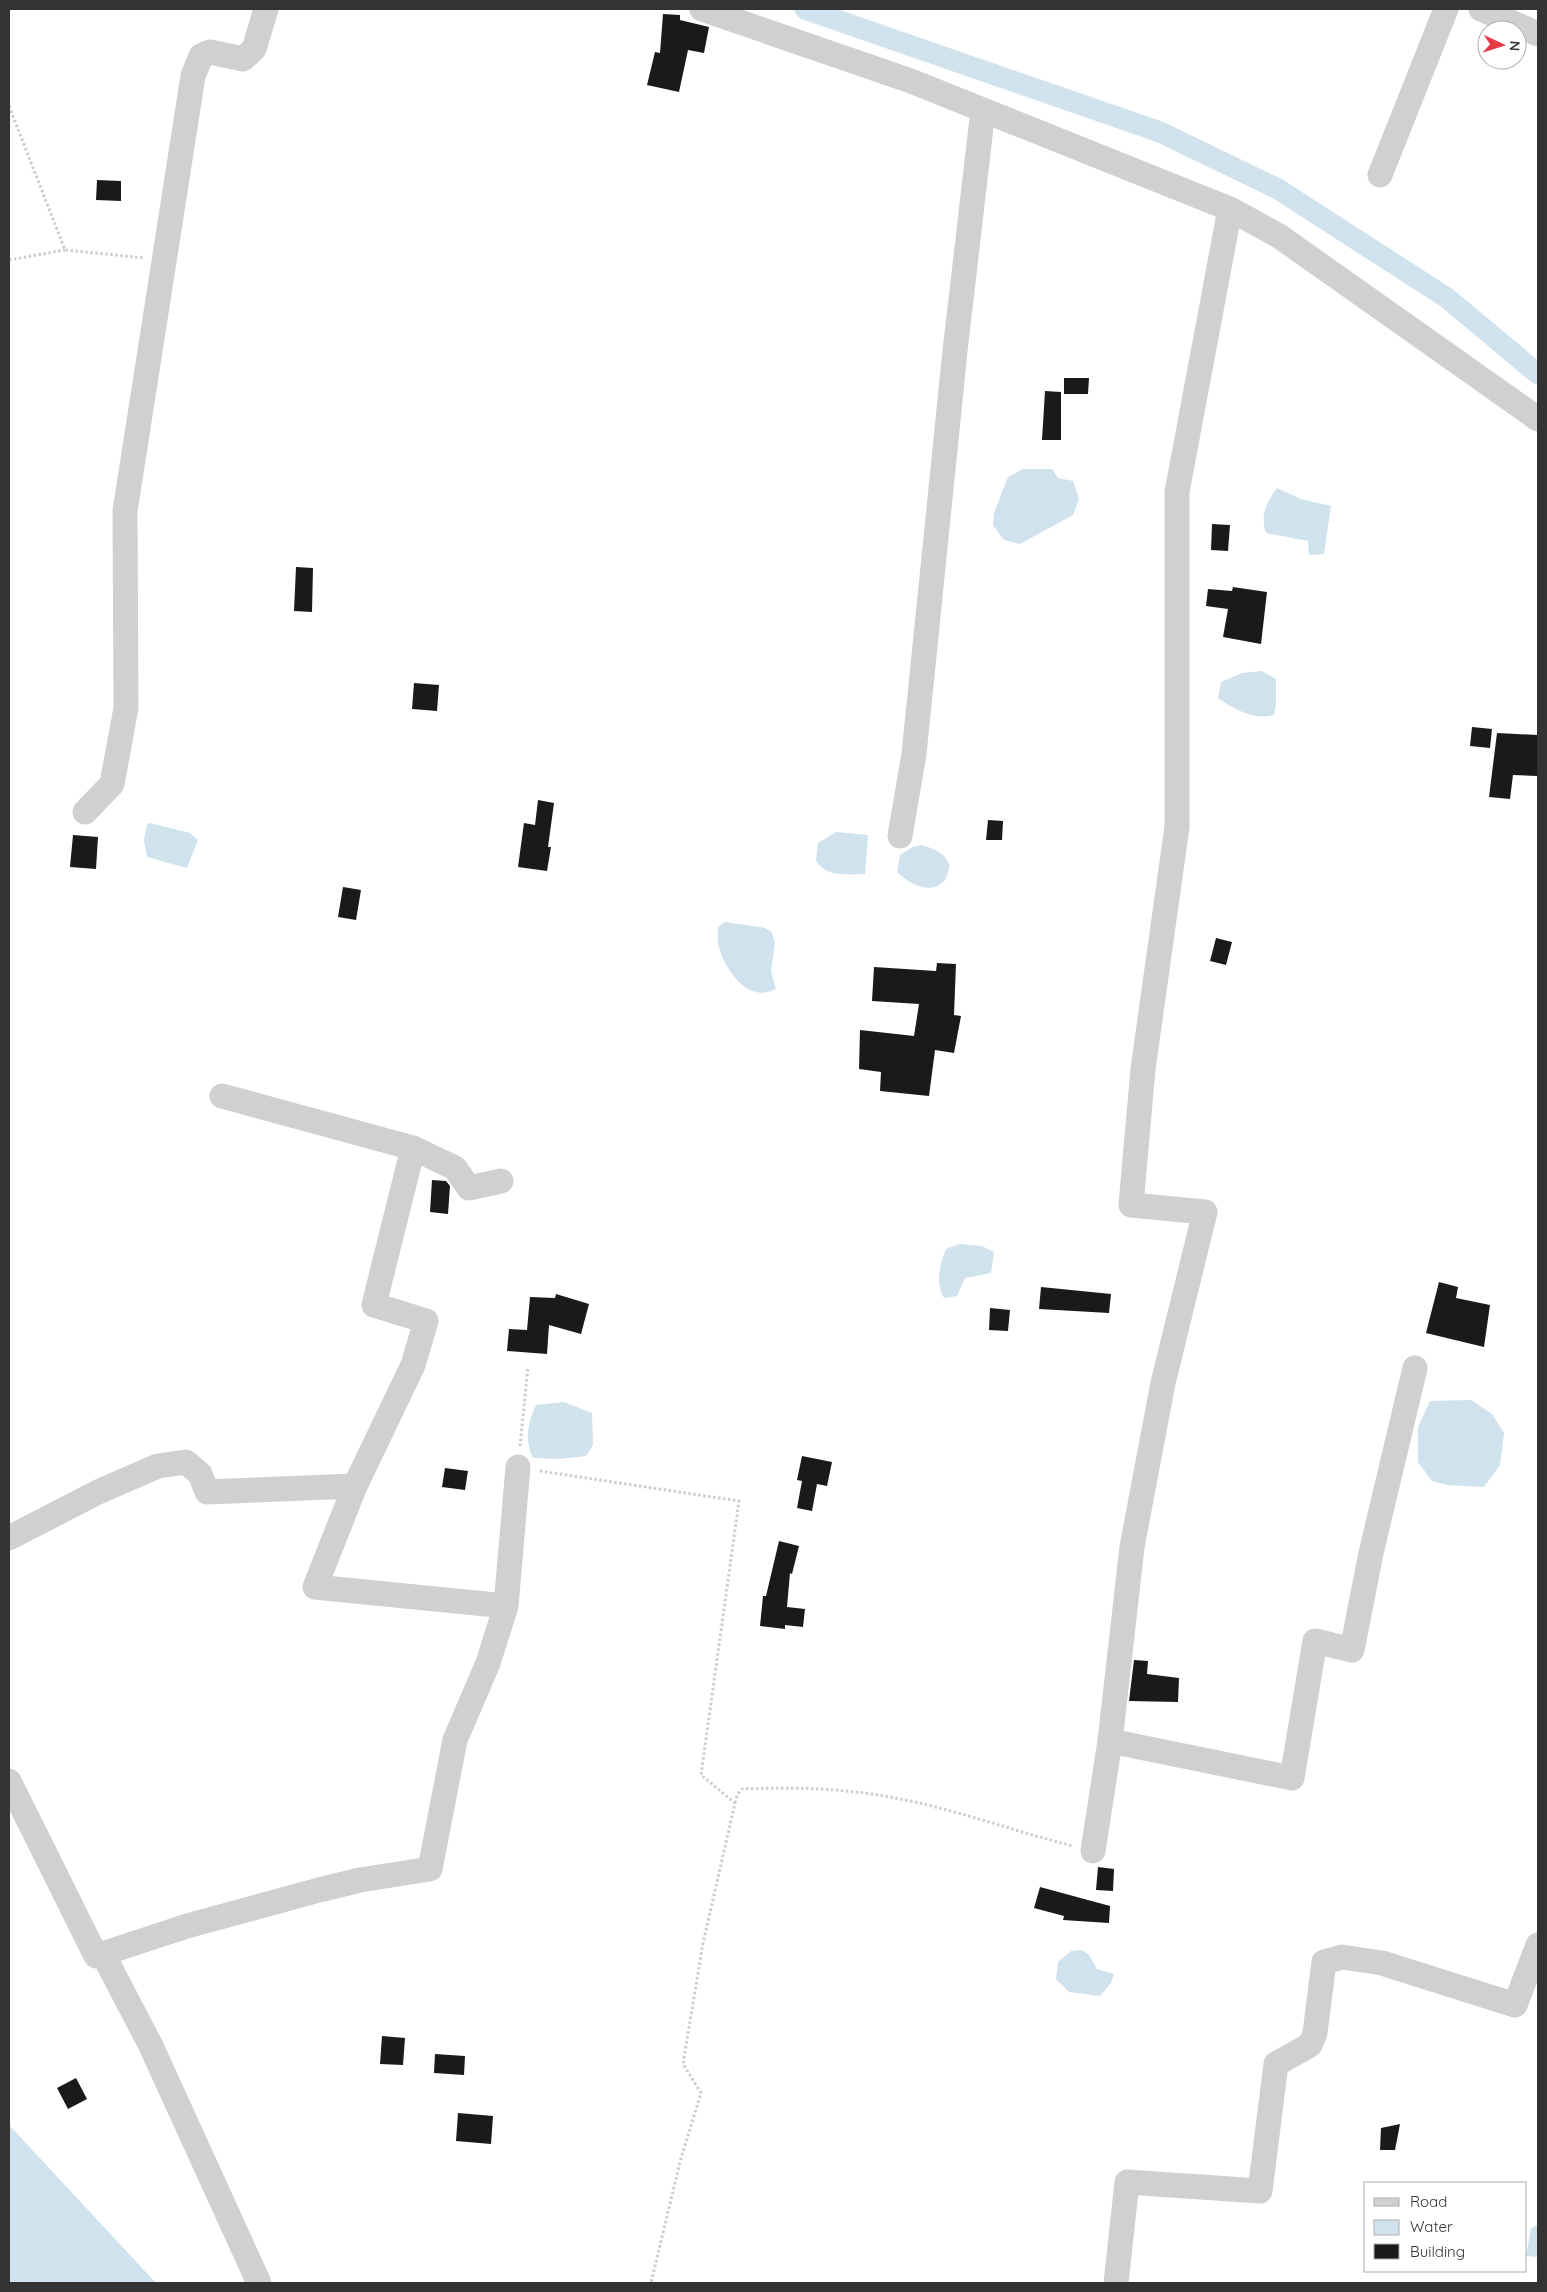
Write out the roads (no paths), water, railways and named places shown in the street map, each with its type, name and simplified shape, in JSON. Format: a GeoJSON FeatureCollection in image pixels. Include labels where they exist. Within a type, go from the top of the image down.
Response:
{"type":"FeatureCollection","features":[{"type":"Feature","properties":{"kind":"street"},"geometry":{"type":"LineString","coordinates":[[85,812],[112,784],[126,708],[125,510],[193,76],[201,56],[210,52],[243,60],[254,49],[266,9]]}},
{"type":"Feature","properties":{"kind":"street"},"geometry":{"type":"LineString","coordinates":[[702,9],[893,75],[1230,209],[1279,236],[1439,351],[1538,419]]}},
{"type":"Feature","properties":{"kind":"street"},"geometry":{"type":"LineString","coordinates":[[1380,175],[1446,9]]}},
{"type":"Feature","properties":{"kind":"street"},"geometry":{"type":"LineString","coordinates":[[1481,9],[1538,34]]}},
{"type":"Feature","properties":{"kind":"street"},"geometry":{"type":"LineString","coordinates":[[900,836],[915,744],[955,351],[983,110]]}},
{"type":"Feature","properties":{"kind":"street"},"geometry":{"type":"LineString","coordinates":[[1093,1851],[1110,1741],[1132,1547],[1163,1383],[1205,1212],[1131,1205],[1143,1069],[1177,828],[1177,492],[1230,209]]}},
{"type":"Feature","properties":{"kind":"street"},"geometry":{"type":"LineString","coordinates":[[222,1096],[413,1148],[456,1168],[469,1188],[501,1181]]}},
{"type":"Feature","properties":{"kind":"street"},"geometry":{"type":"LineString","coordinates":[[413,1148],[374,1305],[426,1321],[413,1365],[355,1486],[315,1587],[506,1606]]}},
{"type":"Feature","properties":{"kind":"street"},"geometry":{"type":"LineString","coordinates":[[1110,1741],[1292,1778],[1315,1642],[1352,1650],[1371,1553],[1415,1368]]}},
{"type":"Feature","properties":{"kind":"street"},"geometry":{"type":"LineString","coordinates":[[9,1538],[98,1492],[158,1466],[186,1462],[200,1474],[207,1492],[355,1486]]}},
{"type":"Feature","properties":{"kind":"street"},"geometry":{"type":"LineString","coordinates":[[9,1781],[96,1956],[187,1926],[319,1890],[360,1880],[430,1869],[455,1740],[488,1664],[506,1606],[518,1467]]}},
{"type":"Feature","properties":{"kind":"street"},"geometry":{"type":"LineString","coordinates":[[1116,2283],[1127,2182],[1260,2191],[1276,2064],[1310,2045],[1315,2032],[1324,1962],[1342,1958],[1382,1963],[1515,2005],[1538,1944]]}},
{"type":"Feature","properties":{"kind":"street"},"geometry":{"type":"LineString","coordinates":[[103,1954],[151,2046],[259,2283]]}},
{"type":"Feature","properties":{"kind":"water"},"geometry":{"type":"Polygon","coordinates":[[[1023,469],[1052,469],[1058,478],[1073,481],[1079,499],[1073,515],[1020,544],[1004,540],[993,525],[994,513],[1008,477],[1023,469]]]}},
{"type":"Feature","properties":{"kind":"water"},"geometry":{"type":"Polygon","coordinates":[[[1277,488],[1301,499],[1331,506],[1324,554],[1309,555],[1308,541],[1266,533],[1264,527],[1265,509],[1277,488]]]}},
{"type":"Feature","properties":{"kind":"water"},"geometry":{"type":"Polygon","coordinates":[[[1261,671],[1276,679],[1274,715],[1260,716],[1245,713],[1218,698],[1221,682],[1242,673],[1261,671]]]}},
{"type":"Feature","properties":{"kind":"water"},"geometry":{"type":"Polygon","coordinates":[[[150,823],[190,833],[198,840],[187,868],[147,857],[144,840],[147,824],[150,823]]]}},
{"type":"Feature","properties":{"kind":"water"},"geometry":{"type":"Polygon","coordinates":[[[836,832],[868,835],[865,874],[832,873],[816,861],[818,843],[836,832]]]}},
{"type":"Feature","properties":{"kind":"water"},"geometry":{"type":"Polygon","coordinates":[[[922,845],[942,855],[950,866],[944,881],[938,885],[926,888],[913,884],[897,872],[900,855],[913,847],[922,845]]]}},
{"type":"Feature","properties":{"kind":"water"},"geometry":{"type":"Polygon","coordinates":[[[725,922],[765,928],[772,932],[775,943],[771,971],[776,989],[756,992],[748,989],[733,975],[722,956],[718,942],[718,927],[725,922]]]}},
{"type":"Feature","properties":{"kind":"water"},"geometry":{"type":"Polygon","coordinates":[[[960,1244],[982,1246],[994,1252],[991,1273],[965,1278],[957,1296],[944,1298],[939,1280],[942,1261],[946,1249],[960,1244]]]}},
{"type":"Feature","properties":{"kind":"water"},"geometry":{"type":"Polygon","coordinates":[[[1471,1400],[1492,1414],[1504,1433],[1500,1465],[1484,1487],[1447,1485],[1432,1481],[1418,1462],[1418,1427],[1430,1401],[1471,1400]]]}},
{"type":"Feature","properties":{"kind":"water"},"geometry":{"type":"Polygon","coordinates":[[[564,1402],[592,1413],[593,1445],[586,1456],[559,1459],[533,1458],[530,1451],[528,1431],[536,1405],[564,1402]]]}},
{"type":"Feature","properties":{"kind":"water"},"geometry":{"type":"Polygon","coordinates":[[[1082,1950],[1089,1955],[1097,1969],[1114,1974],[1111,1983],[1100,1996],[1069,1992],[1056,1979],[1058,1962],[1071,1951],[1082,1950]]]}},
{"type":"Feature","properties":{"kind":"water"},"geometry":{"type":"Polygon","coordinates":[[[9,2125],[156,2283],[9,2283],[9,2125]]]}},
{"type":"Feature","properties":{"kind":"water"},"geometry":{"type":"Polygon","coordinates":[[[1538,2225],[1538,2257],[1527,2256],[1531,2228],[1538,2225]]]}},
{"type":"Feature","properties":{"kind":"waterway"},"geometry":{"type":"LineString","coordinates":[[805,9],[1160,132],[1278,189],[1447,298],[1538,374]]}}]}
